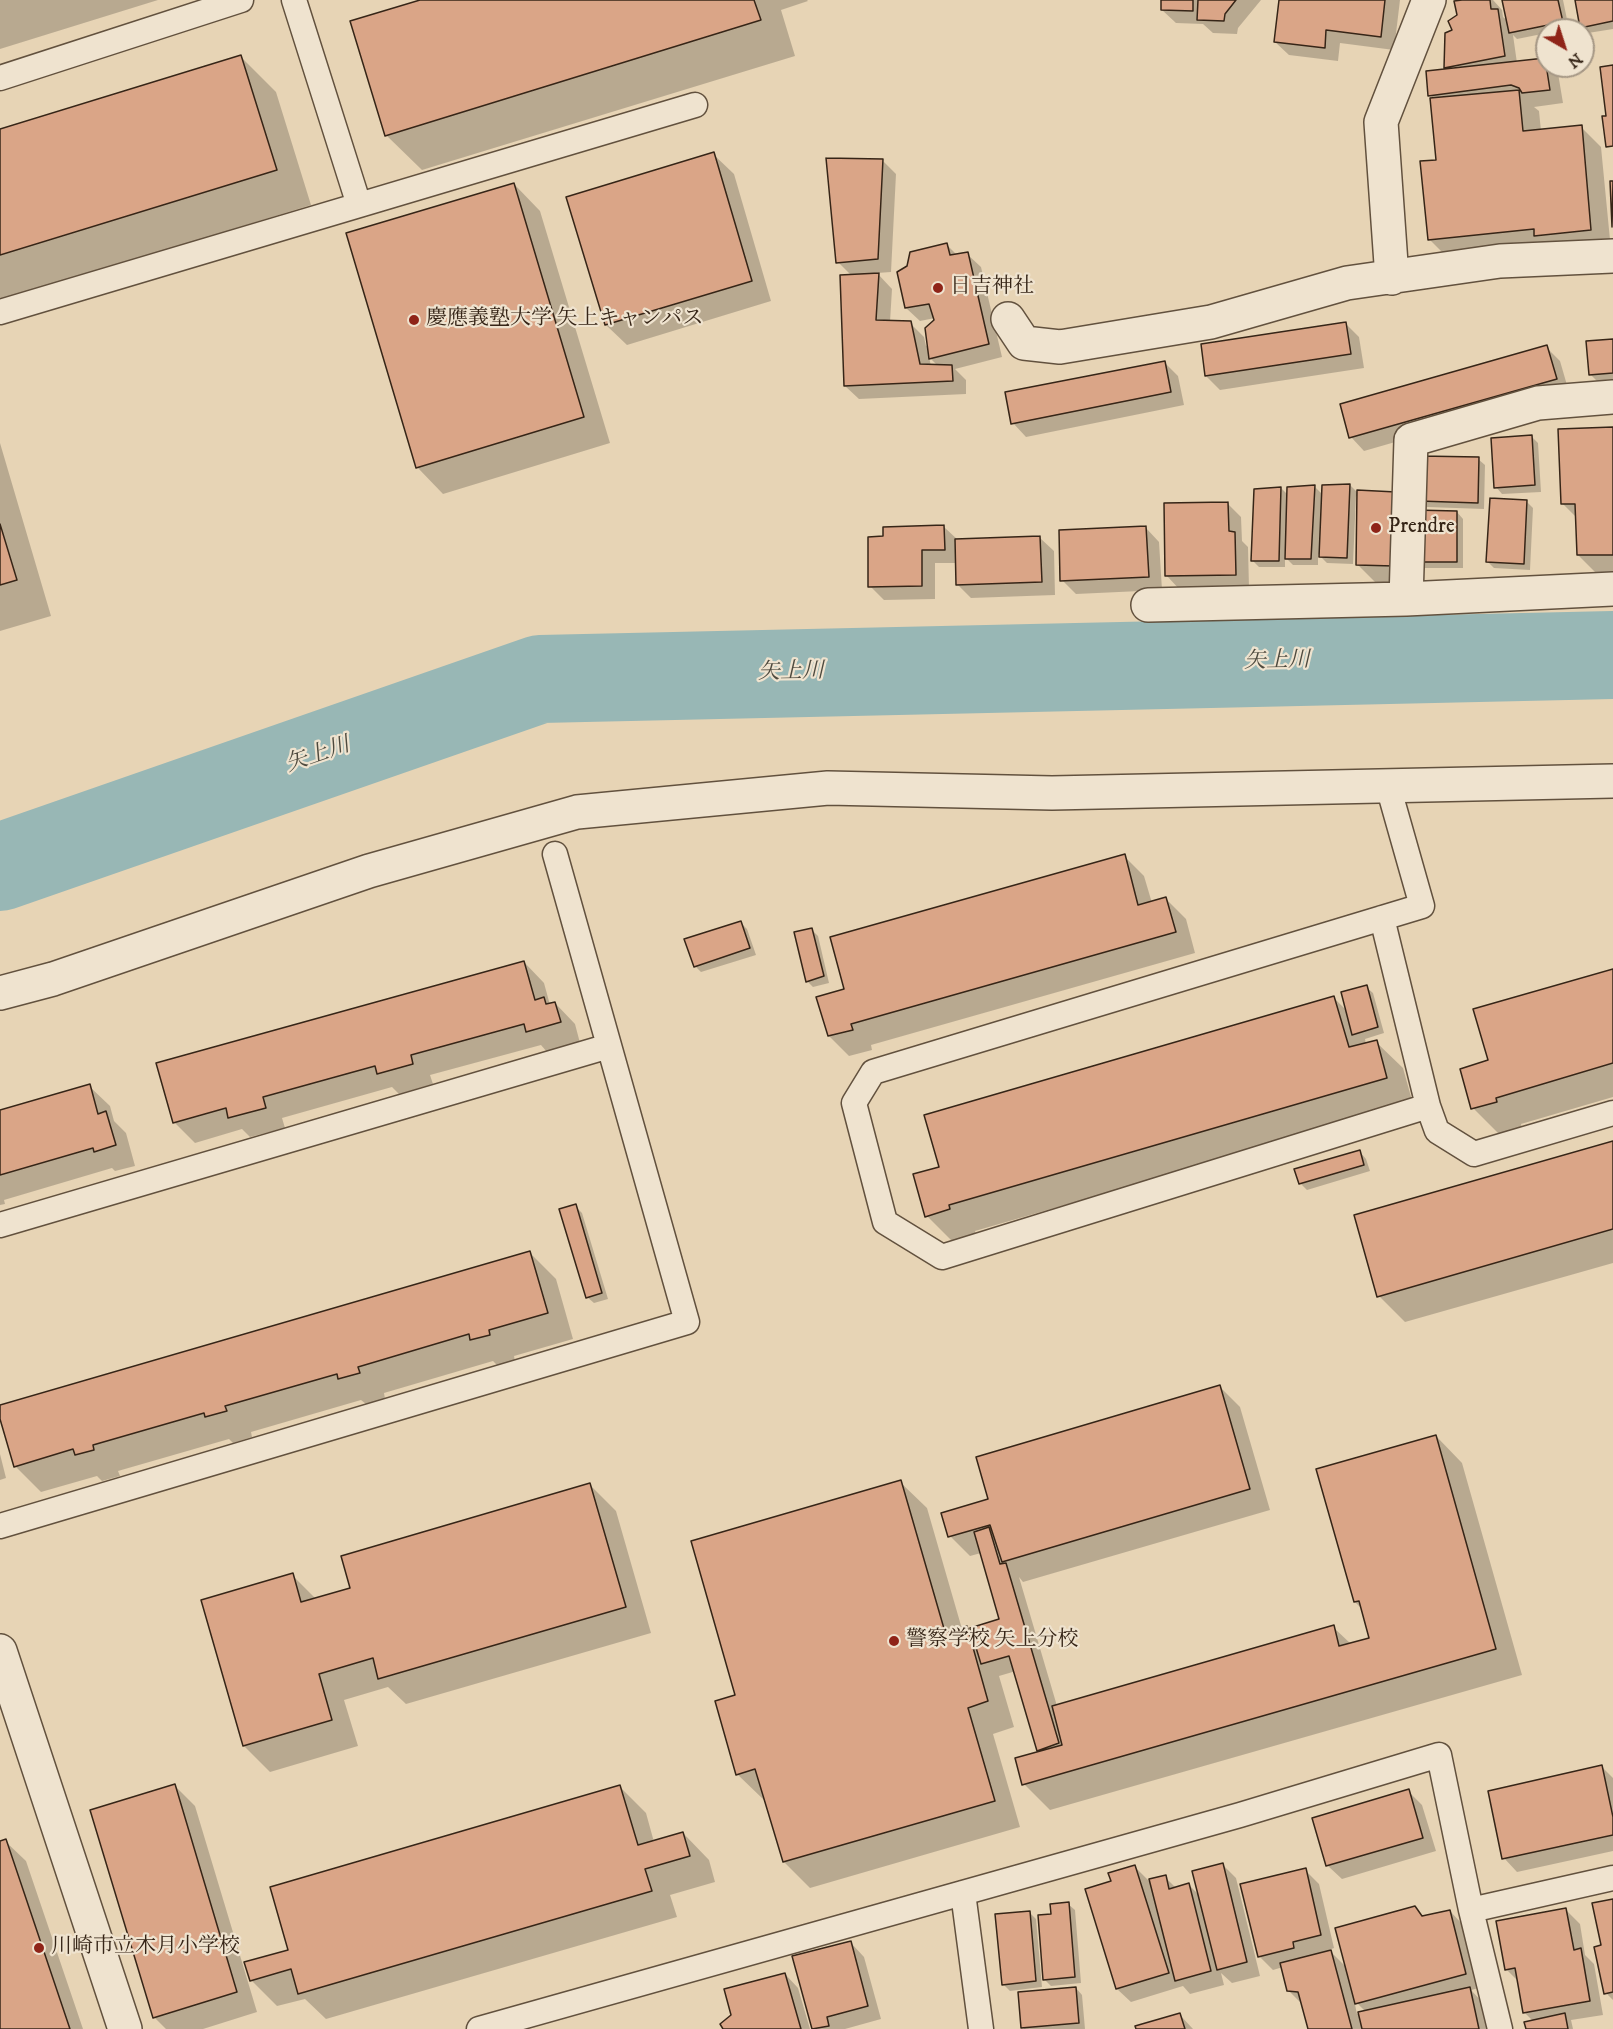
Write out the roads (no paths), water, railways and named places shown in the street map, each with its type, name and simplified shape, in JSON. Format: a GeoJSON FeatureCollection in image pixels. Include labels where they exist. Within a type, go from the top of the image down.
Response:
{"type":"FeatureCollection","features":[{"type":"Feature","properties":{"kind":"street"},"geometry":{"type":"LineString","coordinates":[[1392,278],[1381,122],[1429,0]]}},
{"type":"Feature","properties":{"kind":"street"},"geometry":{"type":"LineString","coordinates":[[1008,319],[1024,343],[1060,347],[1211,322],[1347,283],[1500,261],[1613,255]]}},
{"type":"Feature","properties":{"kind":"street"},"geometry":{"type":"LineString","coordinates":[[1406,600],[1411,440],[1538,403],[1613,397]]}},
{"type":"Feature","properties":{"kind":"street"},"geometry":{"type":"LineString","coordinates":[[1148,605],[1406,600],[1613,589]]}},
{"type":"Feature","properties":{"kind":"street"},"geometry":{"type":"LineString","coordinates":[[0,993],[52,979],[369,871],[577,812],[828,788],[1052,793],[1613,781]]}},
{"type":"Feature","properties":{"kind":"street"},"geometry":{"type":"LineString","coordinates":[[0,1651],[125,2029]]}},
{"type":"Feature","properties":{"kind":"lane"},"geometry":{"type":"LineString","coordinates":[[0,78],[241,0]]}},
{"type":"Feature","properties":{"kind":"lane"},"geometry":{"type":"LineString","coordinates":[[294,0],[359,205]]}},
{"type":"Feature","properties":{"kind":"lane"},"geometry":{"type":"LineString","coordinates":[[0,312],[695,105]]}},
{"type":"Feature","properties":{"kind":"lane"},"geometry":{"type":"LineString","coordinates":[[1388,786],[1422,906],[873,1072],[854,1103],[885,1222],[942,1257],[1428,1106]]}},
{"type":"Feature","properties":{"kind":"lane"},"geometry":{"type":"LineString","coordinates":[[0,1526],[687,1322],[555,854]]}},
{"type":"Feature","properties":{"kind":"lane"},"geometry":{"type":"LineString","coordinates":[[1383,918],[1428,1106],[1437,1131],[1474,1154],[1613,1113]]}},
{"type":"Feature","properties":{"kind":"lane"},"geometry":{"type":"LineString","coordinates":[[0,1225],[609,1046]]}},
{"type":"Feature","properties":{"kind":"lane"},"geometry":{"type":"LineString","coordinates":[[479,2029],[1239,1815],[1439,1755],[1500,2029]]}},
{"type":"Feature","properties":{"kind":"lane"},"geometry":{"type":"LineString","coordinates":[[1472,1910],[1613,1878]]}},
{"type":"Feature","properties":{"kind":"lane"},"geometry":{"type":"LineString","coordinates":[[963,1893],[981,2029]]}},
{"type":"Feature","properties":{"kind":"waterway","name":"矢上川"},"geometry":{"type":"LineString","coordinates":[[0,867],[540,679],[1613,655]]}},
{"type":"Feature","properties":{"kind":"place","name":"日吉神社"},"geometry":{"type":"Point","coordinates":[938,288]}},
{"type":"Feature","properties":{"kind":"place","name":"慶應義塾大学 矢上キャンパス"},"geometry":{"type":"Point","coordinates":[414,320]}},
{"type":"Feature","properties":{"kind":"place","name":"Prendre"},"geometry":{"type":"Point","coordinates":[1376,528]}},
{"type":"Feature","properties":{"kind":"place","name":"警察学校 矢上分校"},"geometry":{"type":"Point","coordinates":[894,1641]}},
{"type":"Feature","properties":{"kind":"place","name":"川崎市立木月小学校"},"geometry":{"type":"Point","coordinates":[39,1948]}}]}
